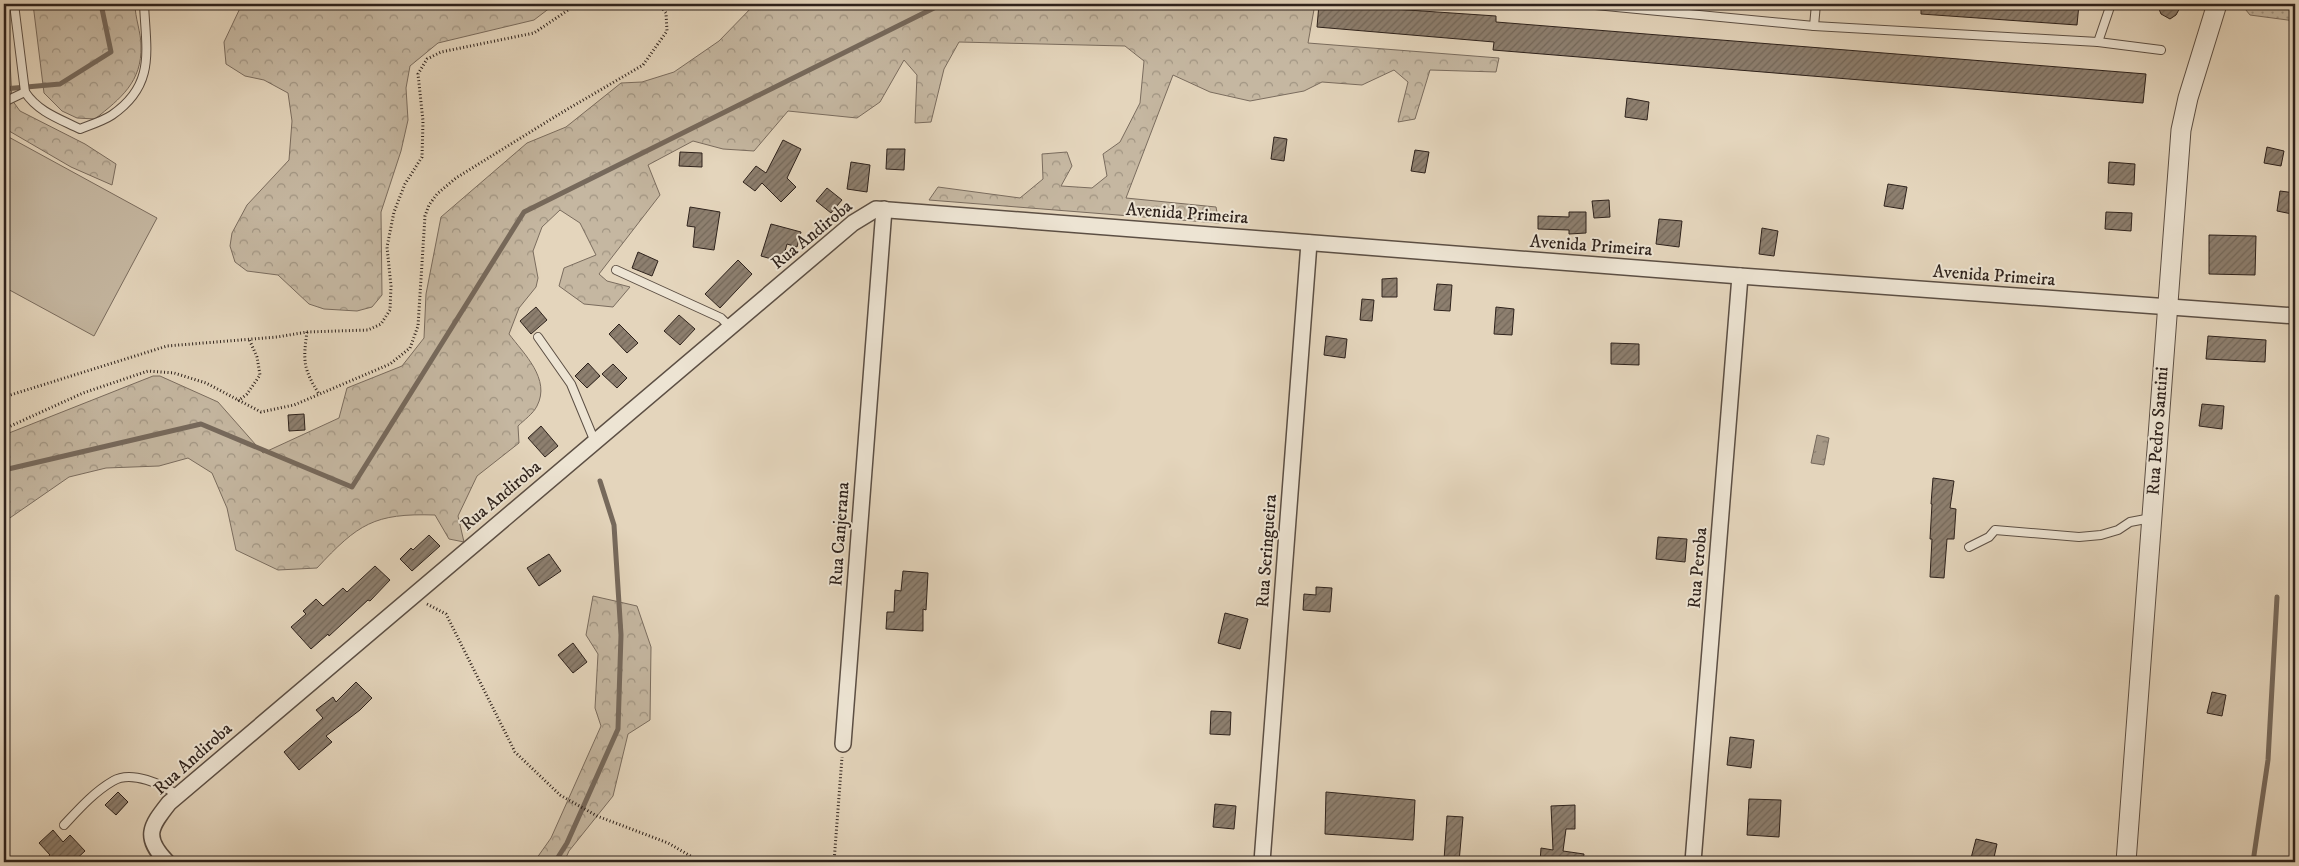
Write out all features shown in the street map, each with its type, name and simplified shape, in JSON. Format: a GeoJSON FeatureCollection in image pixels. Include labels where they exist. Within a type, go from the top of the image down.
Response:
{"type":"FeatureCollection","features":[{"type":"Feature","properties":{"kind":"street","name":"Rua Pedro Santini"},"geometry":{"type":"LineString","coordinates":[[2126,862],[2180,130],[2217,4]]}},
{"type":"Feature","properties":{"kind":"street","name":"Rua Andiroba"},"geometry":{"type":"LineString","coordinates":[[167,862],[152,840],[152,824],[178,796],[411,596],[853,223],[876,209],[884,209]]}},
{"type":"Feature","properties":{"kind":"street","name":"Avenida Primeira"},"geometry":{"type":"LineString","coordinates":[[884,209],[1740,276],[2295,316]]}},
{"type":"Feature","properties":{"kind":"street","name":"Rua Canjerana"},"geometry":{"type":"LineString","coordinates":[[843,744],[884,209]]}},
{"type":"Feature","properties":{"kind":"street","name":"Rua Seringueira"},"geometry":{"type":"LineString","coordinates":[[1262,862],[1309,243]]}},
{"type":"Feature","properties":{"kind":"street","name":"Rua Peroba"},"geometry":{"type":"LineString","coordinates":[[1693,862],[1740,276]]}},
{"type":"Feature","properties":{"kind":"lane"},"geometry":{"type":"LineString","coordinates":[[14,4],[25,92],[32,103],[39,109],[80,129],[112,115],[137,92],[147,66],[144,4]]}},
{"type":"Feature","properties":{"kind":"lane"},"geometry":{"type":"LineString","coordinates":[[1585,4],[1814,26],[2098,42],[2161,50]]}},
{"type":"Feature","properties":{"kind":"lane"},"geometry":{"type":"LineString","coordinates":[[1814,26],[1816,4]]}},
{"type":"Feature","properties":{"kind":"lane"},"geometry":{"type":"LineString","coordinates":[[2098,42],[2111,4]]}},
{"type":"Feature","properties":{"kind":"lane"},"geometry":{"type":"LineString","coordinates":[[4,102],[25,92]]}},
{"type":"Feature","properties":{"kind":"lane"},"geometry":{"type":"LineString","coordinates":[[616,270],[721,318],[730,327]]}},
{"type":"Feature","properties":{"kind":"lane"},"geometry":{"type":"LineString","coordinates":[[538,337],[571,384],[595,442]]}},
{"type":"Feature","properties":{"kind":"lane"},"geometry":{"type":"LineString","coordinates":[[1969,547],[1989,537],[1995,530],[2079,537],[2101,535],[2118,530],[2130,522],[2151,518]]}},
{"type":"Feature","properties":{"kind":"lane"},"geometry":{"type":"LineString","coordinates":[[64,825],[92,797],[115,780],[142,778],[167,787],[178,796]]}},
{"type":"Feature","properties":{"kind":"path"},"geometry":{"type":"LineString","coordinates":[[4,397],[167,346],[307,332],[368,330],[381,324],[390,310],[391,286],[387,247],[394,212],[405,184],[422,157],[423,121],[418,74],[427,59],[441,52],[534,32],[577,4]]}},
{"type":"Feature","properties":{"kind":"path"},"geometry":{"type":"LineString","coordinates":[[4,429],[83,393],[148,371],[174,373],[206,383],[261,412],[294,404],[390,364],[410,348],[418,326],[425,216],[429,205],[437,194],[456,178],[643,64],[667,31],[666,13],[659,4]]}},
{"type":"Feature","properties":{"kind":"path"},"geometry":{"type":"LineString","coordinates":[[307,332],[303,358],[307,375],[319,394]]}},
{"type":"Feature","properties":{"kind":"path"},"geometry":{"type":"LineString","coordinates":[[238,401],[247,394],[260,375],[257,357],[249,339]]}},
{"type":"Feature","properties":{"kind":"path"},"geometry":{"type":"LineString","coordinates":[[411,596],[446,614],[515,752],[560,795],[597,816],[668,843],[701,862]]}},
{"type":"Feature","properties":{"kind":"path"},"geometry":{"type":"LineString","coordinates":[[834,862],[843,744]]}},
{"type":"Feature","properties":{"kind":"green space"},"geometry":{"type":"Polygon","coordinates":[[[4,4],[7,4],[12,100],[20,111],[85,144],[116,164],[112,185],[71,167],[4,128],[4,4]]]}},
{"type":"Feature","properties":{"kind":"green space"},"geometry":{"type":"Polygon","coordinates":[[[33,4],[135,4],[141,46],[138,70],[134,79],[121,96],[95,119],[77,118],[62,111],[44,93],[33,4]]]}},
{"type":"Feature","properties":{"kind":"green space"},"geometry":{"type":"Polygon","coordinates":[[[242,4],[555,4],[534,20],[438,43],[410,66],[406,88],[408,120],[401,151],[381,212],[382,295],[372,307],[357,311],[324,309],[309,304],[278,275],[247,271],[235,262],[230,246],[232,233],[247,205],[289,160],[292,121],[288,93],[264,80],[245,76],[226,64],[224,42],[242,4]]]}},
{"type":"Feature","properties":{"kind":"green space"},"geometry":{"type":"Polygon","coordinates":[[[755,4],[1315,4],[1308,43],[1499,58],[1496,72],[1430,70],[1415,119],[1398,122],[1408,82],[1394,70],[1362,85],[1322,82],[1304,91],[1250,101],[1210,92],[1173,75],[1126,198],[1216,207],[1219,223],[929,200],[938,187],[1020,198],[1043,179],[1042,154],[1067,152],[1072,166],[1061,186],[1092,188],[1107,176],[1103,154],[1120,142],[1140,103],[1144,61],[1125,46],[959,42],[944,69],[931,122],[915,123],[917,75],[904,60],[880,102],[857,118],[788,111],[754,151],[723,149],[693,141],[648,165],[660,195],[599,274],[607,281],[630,287],[613,307],[584,304],[559,286],[564,268],[596,255],[580,223],[560,210],[542,227],[533,251],[538,278],[536,287],[519,308],[509,334],[534,367],[541,386],[540,396],[535,409],[518,426],[519,443],[477,476],[458,516],[464,542],[449,539],[435,515],[397,516],[368,524],[356,531],[317,568],[278,570],[236,550],[227,508],[212,473],[188,458],[159,466],[106,468],[69,477],[4,522],[4,435],[153,376],[160,376],[218,402],[263,453],[339,418],[347,388],[402,366],[424,338],[426,294],[441,217],[527,143],[566,127],[621,83],[642,82],[674,72],[719,41],[755,4]]]}},
{"type":"Feature","properties":{"kind":"green space"},"geometry":{"type":"Polygon","coordinates":[[[2241,4],[2295,4],[2295,21],[2250,15],[2241,4]]]}},
{"type":"Feature","properties":{"kind":"green space"},"geometry":{"type":"Polygon","coordinates":[[[5,135],[157,218],[94,336],[4,287],[5,135]]]}},
{"type":"Feature","properties":{"kind":"green space"},"geometry":{"type":"Polygon","coordinates":[[[593,596],[637,606],[651,647],[650,720],[628,734],[613,796],[569,851],[564,862],[534,862],[551,838],[601,726],[595,708],[598,654],[586,635],[593,596]]]}},
{"type":"Feature","properties":{"kind":"water"},"geometry":{"type":"Polygon","coordinates":[[[1817,435],[1829,438],[1824,465],[1811,463],[1817,435]]]}},
{"type":"Feature","properties":{"kind":"building"},"geometry":{"type":"Polygon","coordinates":[[[1319,4],[1496,16],[1496,22],[2146,74],[2143,103],[1493,50],[1494,42],[1317,27],[1319,4]]]}},
{"type":"Feature","properties":{"kind":"building"},"geometry":{"type":"Polygon","coordinates":[[[1921,4],[2079,4],[2077,25],[1921,14],[1921,4]]]}},
{"type":"Feature","properties":{"kind":"building"},"geometry":{"type":"Polygon","coordinates":[[[2157,4],[2182,4],[2176,15],[2170,19],[2161,14],[2157,4]]]}},
{"type":"Feature","properties":{"kind":"building"},"geometry":{"type":"Polygon","coordinates":[[[1627,98],[1649,102],[1647,120],[1625,117],[1627,98]]]}},
{"type":"Feature","properties":{"kind":"building"},"geometry":{"type":"Polygon","coordinates":[[[1274,137],[1287,139],[1284,161],[1271,159],[1274,137]]]}},
{"type":"Feature","properties":{"kind":"building"},"geometry":{"type":"Polygon","coordinates":[[[783,140],[801,149],[787,178],[796,187],[781,202],[762,183],[755,191],[743,182],[756,166],[766,173],[783,140]]]}},
{"type":"Feature","properties":{"kind":"building"},"geometry":{"type":"Polygon","coordinates":[[[2267,147],[2284,151],[2281,166],[2264,163],[2267,147]]]}},
{"type":"Feature","properties":{"kind":"building"},"geometry":{"type":"Polygon","coordinates":[[[887,149],[905,149],[904,170],[886,169],[887,149]]]}},
{"type":"Feature","properties":{"kind":"building"},"geometry":{"type":"Polygon","coordinates":[[[1415,150],[1429,152],[1425,173],[1411,171],[1415,150]]]}},
{"type":"Feature","properties":{"kind":"building"},"geometry":{"type":"Polygon","coordinates":[[[680,152],[702,153],[702,167],[679,166],[680,152]]]}},
{"type":"Feature","properties":{"kind":"building"},"geometry":{"type":"Polygon","coordinates":[[[851,162],[870,165],[867,192],[847,189],[851,162]]]}},
{"type":"Feature","properties":{"kind":"building"},"geometry":{"type":"Polygon","coordinates":[[[2109,162],[2135,164],[2134,185],[2108,183],[2109,162]]]}},
{"type":"Feature","properties":{"kind":"building"},"geometry":{"type":"Polygon","coordinates":[[[1888,184],[1907,187],[1903,209],[1884,206],[1888,184]]]}},
{"type":"Feature","properties":{"kind":"building"},"geometry":{"type":"Polygon","coordinates":[[[827,188],[842,200],[831,213],[816,201],[827,188]]]}},
{"type":"Feature","properties":{"kind":"building"},"geometry":{"type":"Polygon","coordinates":[[[2280,191],[2295,193],[2292,214],[2277,211],[2280,191]]]}},
{"type":"Feature","properties":{"kind":"building"},"geometry":{"type":"Polygon","coordinates":[[[1609,200],[1610,217],[1594,218],[1592,201],[1609,200]]]}},
{"type":"Feature","properties":{"kind":"building"},"geometry":{"type":"Polygon","coordinates":[[[690,207],[720,212],[714,250],[693,247],[695,227],[687,226],[690,207]]]}},
{"type":"Feature","properties":{"kind":"building"},"geometry":{"type":"Polygon","coordinates":[[[1569,212],[1586,212],[1586,233],[1569,234],[1569,230],[1538,229],[1538,216],[1569,217],[1569,212]]]}},
{"type":"Feature","properties":{"kind":"building"},"geometry":{"type":"Polygon","coordinates":[[[2106,212],[2132,213],[2131,231],[2105,229],[2106,212]]]}},
{"type":"Feature","properties":{"kind":"building"},"geometry":{"type":"Polygon","coordinates":[[[1659,219],[1682,221],[1679,247],[1656,244],[1659,219]]]}},
{"type":"Feature","properties":{"kind":"building"},"geometry":{"type":"Polygon","coordinates":[[[771,224],[801,232],[797,247],[787,244],[782,262],[761,256],[771,224]]]}},
{"type":"Feature","properties":{"kind":"building"},"geometry":{"type":"Polygon","coordinates":[[[1762,228],[1778,231],[1774,256],[1759,254],[1762,228]]]}},
{"type":"Feature","properties":{"kind":"building"},"geometry":{"type":"Polygon","coordinates":[[[2209,235],[2256,236],[2255,275],[2209,274],[2209,235]]]}},
{"type":"Feature","properties":{"kind":"building"},"geometry":{"type":"Polygon","coordinates":[[[638,252],[658,261],[652,276],[632,268],[638,252]]]}},
{"type":"Feature","properties":{"kind":"building"},"geometry":{"type":"Polygon","coordinates":[[[738,260],[752,274],[720,308],[705,294],[738,260]]]}},
{"type":"Feature","properties":{"kind":"building"},"geometry":{"type":"Polygon","coordinates":[[[1397,278],[1397,297],[1382,297],[1382,279],[1397,278]]]}},
{"type":"Feature","properties":{"kind":"building"},"geometry":{"type":"Polygon","coordinates":[[[1437,284],[1452,285],[1450,311],[1434,310],[1437,284]]]}},
{"type":"Feature","properties":{"kind":"building"},"geometry":{"type":"Polygon","coordinates":[[[1362,299],[1374,300],[1372,321],[1360,320],[1362,299]]]}},
{"type":"Feature","properties":{"kind":"building"},"geometry":{"type":"Polygon","coordinates":[[[536,307],[547,320],[531,334],[520,321],[536,307]]]}},
{"type":"Feature","properties":{"kind":"building"},"geometry":{"type":"Polygon","coordinates":[[[1496,307],[1514,309],[1512,335],[1494,334],[1496,307]]]}},
{"type":"Feature","properties":{"kind":"building"},"geometry":{"type":"Polygon","coordinates":[[[679,315],[695,329],[680,345],[664,331],[679,315]]]}},
{"type":"Feature","properties":{"kind":"building"},"geometry":{"type":"Polygon","coordinates":[[[619,324],[638,343],[627,353],[609,334],[619,324]]]}},
{"type":"Feature","properties":{"kind":"building"},"geometry":{"type":"Polygon","coordinates":[[[1326,336],[1347,339],[1345,358],[1324,355],[1326,336]]]}},
{"type":"Feature","properties":{"kind":"building"},"geometry":{"type":"Polygon","coordinates":[[[2208,336],[2266,340],[2265,362],[2206,359],[2208,336]]]}},
{"type":"Feature","properties":{"kind":"building"},"geometry":{"type":"Polygon","coordinates":[[[1611,343],[1639,344],[1639,365],[1611,364],[1611,343]]]}},
{"type":"Feature","properties":{"kind":"building"},"geometry":{"type":"Polygon","coordinates":[[[588,363],[600,376],[587,388],[575,376],[588,363]]]}},
{"type":"Feature","properties":{"kind":"building"},"geometry":{"type":"Polygon","coordinates":[[[613,364],[627,378],[617,388],[602,374],[613,364]]]}},
{"type":"Feature","properties":{"kind":"building"},"geometry":{"type":"Polygon","coordinates":[[[2202,404],[2224,406],[2222,429],[2199,426],[2202,404]]]}},
{"type":"Feature","properties":{"kind":"building"},"geometry":{"type":"Polygon","coordinates":[[[304,414],[305,430],[289,431],[288,415],[304,414]]]}},
{"type":"Feature","properties":{"kind":"building"},"geometry":{"type":"Polygon","coordinates":[[[541,426],[558,446],[545,457],[528,438],[541,426]]]}},
{"type":"Feature","properties":{"kind":"building"},"geometry":{"type":"Polygon","coordinates":[[[1933,478],[1954,481],[1950,508],[1956,509],[1954,539],[1947,539],[1944,578],[1930,577],[1933,478]]]}},
{"type":"Feature","properties":{"kind":"building"},"geometry":{"type":"Polygon","coordinates":[[[429,535],[440,546],[412,571],[400,559],[429,535]]]}},
{"type":"Feature","properties":{"kind":"building"},"geometry":{"type":"Polygon","coordinates":[[[1658,537],[1687,539],[1685,562],[1656,559],[1658,537]]]}},
{"type":"Feature","properties":{"kind":"building"},"geometry":{"type":"Polygon","coordinates":[[[549,554],[561,571],[539,586],[527,568],[549,554]]]}},
{"type":"Feature","properties":{"kind":"building"},"geometry":{"type":"Polygon","coordinates":[[[375,566],[390,580],[370,601],[368,600],[329,636],[328,634],[311,649],[291,627],[306,614],[303,611],[316,599],[323,606],[343,588],[347,592],[375,566]]]}},
{"type":"Feature","properties":{"kind":"building"},"geometry":{"type":"Polygon","coordinates":[[[903,571],[928,573],[926,610],[923,609],[923,631],[886,629],[887,612],[894,612],[895,590],[901,591],[903,571]]]}},
{"type":"Feature","properties":{"kind":"building"},"geometry":{"type":"Polygon","coordinates":[[[1316,587],[1332,588],[1330,612],[1303,610],[1304,594],[1316,595],[1316,587]]]}},
{"type":"Feature","properties":{"kind":"building"},"geometry":{"type":"Polygon","coordinates":[[[1225,613],[1248,619],[1240,649],[1218,643],[1225,613]]]}},
{"type":"Feature","properties":{"kind":"building"},"geometry":{"type":"Polygon","coordinates":[[[573,643],[587,662],[573,673],[558,655],[573,643]]]}},
{"type":"Feature","properties":{"kind":"building"},"geometry":{"type":"Polygon","coordinates":[[[356,682],[372,698],[360,710],[326,736],[332,742],[299,770],[284,752],[323,718],[316,710],[333,697],[336,702],[356,682]]]}},
{"type":"Feature","properties":{"kind":"building"},"geometry":{"type":"Polygon","coordinates":[[[2212,692],[2226,695],[2222,716],[2207,713],[2212,692]]]}},
{"type":"Feature","properties":{"kind":"building"},"geometry":{"type":"Polygon","coordinates":[[[1211,711],[1231,712],[1230,735],[1210,734],[1211,711]]]}},
{"type":"Feature","properties":{"kind":"building"},"geometry":{"type":"Polygon","coordinates":[[[1730,737],[1754,740],[1751,768],[1727,765],[1730,737]]]}},
{"type":"Feature","properties":{"kind":"building"},"geometry":{"type":"Polygon","coordinates":[[[118,792],[128,802],[116,815],[105,805],[118,792]]]}},
{"type":"Feature","properties":{"kind":"building"},"geometry":{"type":"Polygon","coordinates":[[[1326,792],[1415,800],[1413,840],[1325,834],[1326,792]]]}},
{"type":"Feature","properties":{"kind":"building"},"geometry":{"type":"Polygon","coordinates":[[[1749,799],[1781,800],[1779,837],[1747,835],[1749,799]]]}},
{"type":"Feature","properties":{"kind":"building"},"geometry":{"type":"Polygon","coordinates":[[[1215,804],[1236,806],[1234,829],[1213,827],[1215,804]]]}},
{"type":"Feature","properties":{"kind":"building"},"geometry":{"type":"Polygon","coordinates":[[[1575,805],[1575,829],[1566,829],[1563,851],[1584,854],[1583,862],[1540,862],[1541,848],[1553,850],[1551,806],[1575,805]]]}},
{"type":"Feature","properties":{"kind":"building"},"geometry":{"type":"Polygon","coordinates":[[[1447,816],[1463,817],[1459,862],[1444,860],[1447,816]]]}},
{"type":"Feature","properties":{"kind":"building"},"geometry":{"type":"Polygon","coordinates":[[[53,830],[63,842],[70,835],[85,851],[73,862],[42,862],[50,855],[39,843],[53,830]]]}},
{"type":"Feature","properties":{"kind":"building"},"geometry":{"type":"Polygon","coordinates":[[[1976,839],[1997,844],[1993,862],[1970,862],[1976,839]]]}},
{"type":"Feature","properties":{"kind":"waterway"},"geometry":{"type":"LineString","coordinates":[[4,89],[60,84],[111,52],[101,4]]}},
{"type":"Feature","properties":{"kind":"waterway"},"geometry":{"type":"LineString","coordinates":[[4,470],[201,424],[352,487],[524,212],[942,4]]}},
{"type":"Feature","properties":{"kind":"waterway"},"geometry":{"type":"LineString","coordinates":[[555,862],[567,843],[618,729],[621,635],[614,525],[600,481]]}},
{"type":"Feature","properties":{"kind":"waterway"},"geometry":{"type":"LineString","coordinates":[[2253,862],[2268,760],[2277,597]]}}]}
